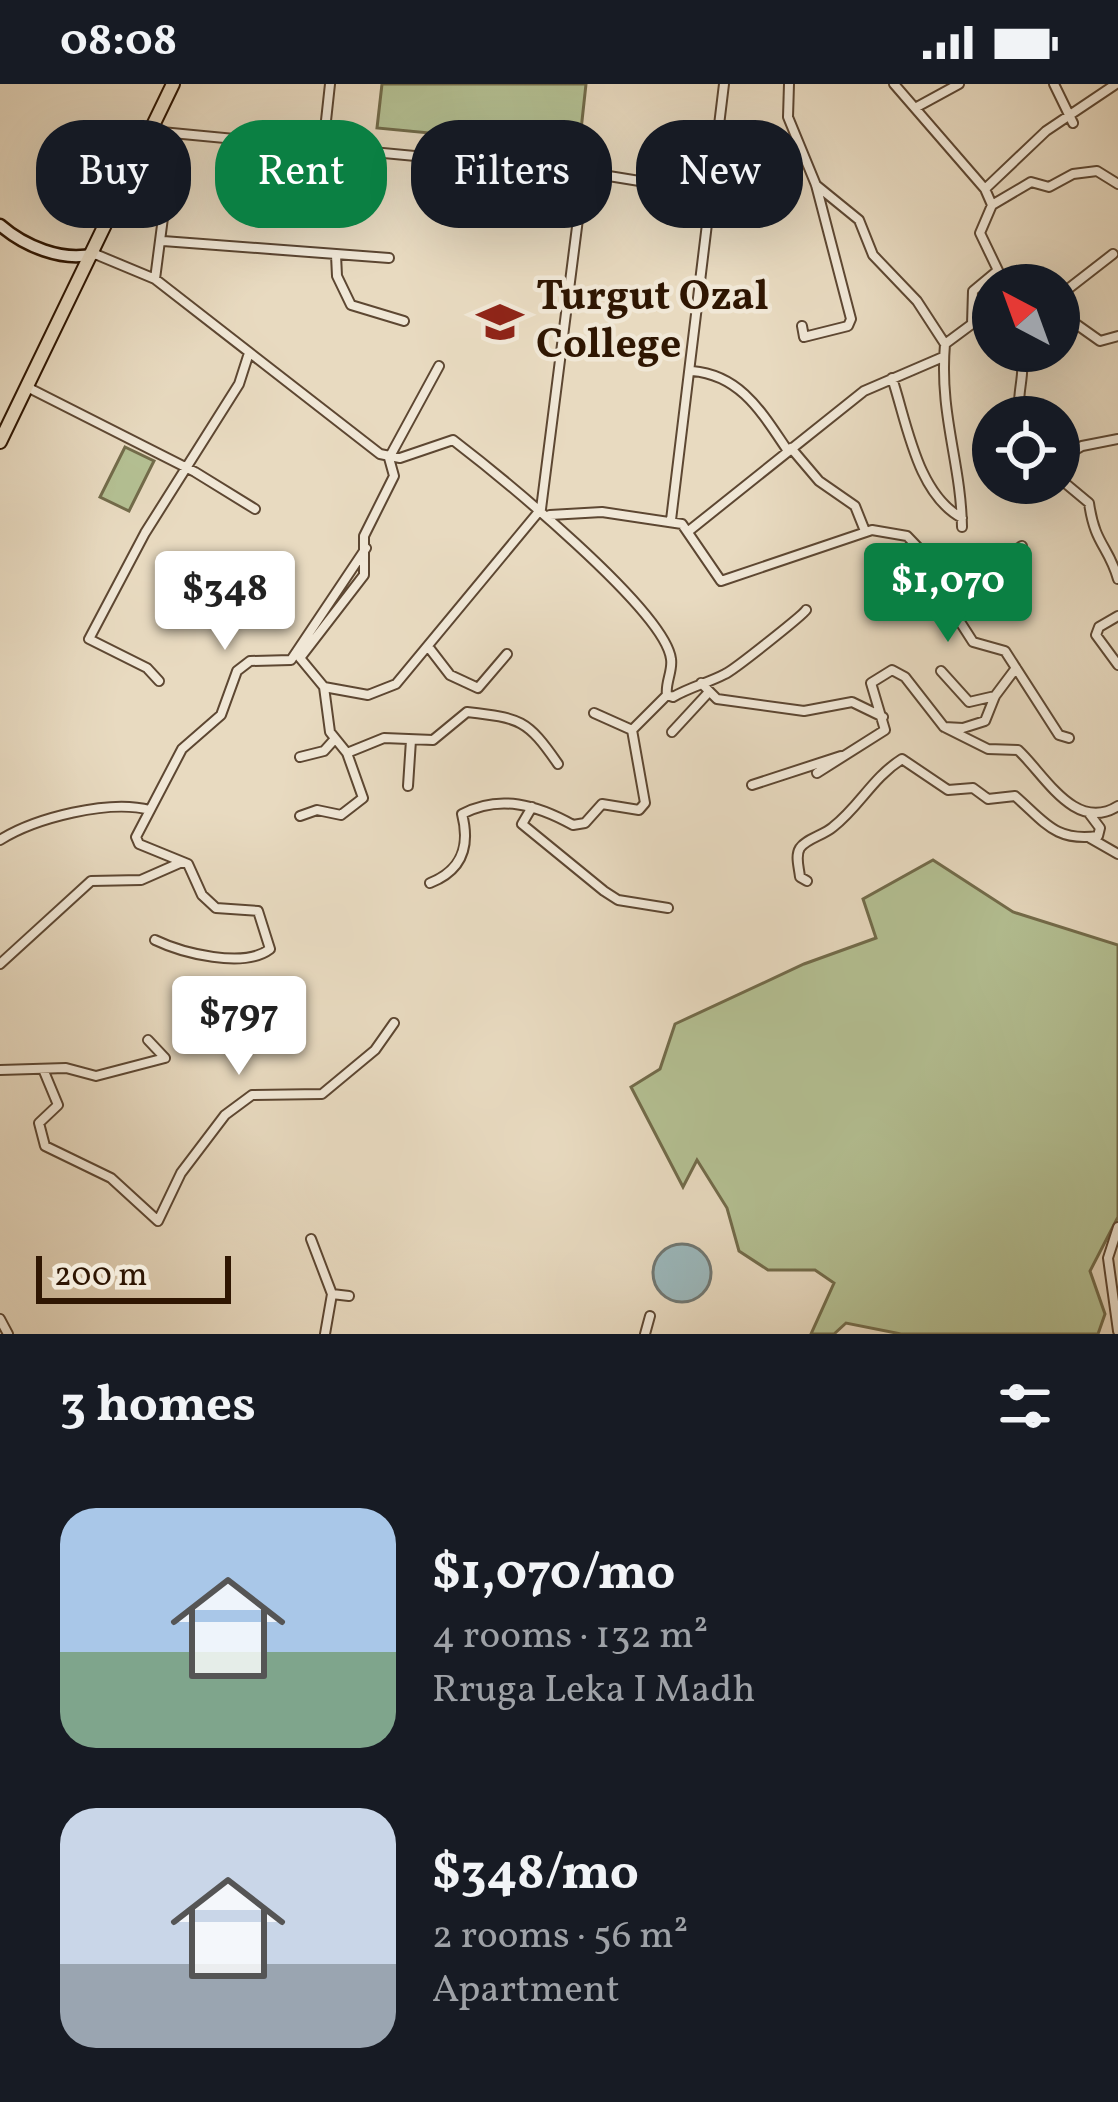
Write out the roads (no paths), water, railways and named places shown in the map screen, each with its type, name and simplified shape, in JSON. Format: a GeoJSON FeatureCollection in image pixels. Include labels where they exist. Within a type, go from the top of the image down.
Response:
{"type":"FeatureCollection","features":[{"type":"Feature","properties":{"kind":"main road"},"geometry":{"type":"LineString","coordinates":[[156,120],[169,84]]}},
{"type":"Feature","properties":{"kind":"main road"},"geometry":{"type":"LineString","coordinates":[[0,442],[169,84]]}},
{"type":"Feature","properties":{"kind":"main road"},"geometry":{"type":"LineString","coordinates":[[0,225],[33,246],[90,255]]}},
{"type":"Feature","properties":{"kind":"main road"},"geometry":{"type":"LineString","coordinates":[[0,432],[104,228]]}},
{"type":"Feature","properties":{"kind":"street"},"geometry":{"type":"LineString","coordinates":[[326,120],[330,84]]}},
{"type":"Feature","properties":{"kind":"street"},"geometry":{"type":"LineString","coordinates":[[720,120],[724,84]]}},
{"type":"Feature","properties":{"kind":"street"},"geometry":{"type":"LineString","coordinates":[[789,84],[787,110],[816,185],[851,319],[848,326],[804,337],[802,326]]}},
{"type":"Feature","properties":{"kind":"street"},"geometry":{"type":"LineString","coordinates":[[894,84],[985,189],[992,205]]}},
{"type":"Feature","properties":{"kind":"street"},"geometry":{"type":"LineString","coordinates":[[915,109],[959,84]]}},
{"type":"Feature","properties":{"kind":"street"},"geometry":{"type":"LineString","coordinates":[[1054,84],[1070,118]]}},
{"type":"Feature","properties":{"kind":"street"},"geometry":{"type":"LineString","coordinates":[[985,189],[1116,84]]}},
{"type":"Feature","properties":{"kind":"street"},"geometry":{"type":"LineString","coordinates":[[994,264],[980,233],[992,205],[1030,182],[1048,187],[1073,174],[1097,171],[1118,184]]}},
{"type":"Feature","properties":{"kind":"street"},"geometry":{"type":"LineString","coordinates":[[816,185],[859,220],[873,255],[911,294],[945,344],[946,432],[962,522],[928,479],[892,379]]}},
{"type":"Feature","properties":{"kind":"street"},"geometry":{"type":"LineString","coordinates":[[155,279],[163,228]]}},
{"type":"Feature","properties":{"kind":"street"},"geometry":{"type":"LineString","coordinates":[[324,687],[353,696],[382,692],[430,649],[541,508],[577,228]]}},
{"type":"Feature","properties":{"kind":"street"},"geometry":{"type":"LineString","coordinates":[[671,520],[708,228]]}},
{"type":"Feature","properties":{"kind":"street"},"geometry":{"type":"LineString","coordinates":[[163,241],[389,258]]}},
{"type":"Feature","properties":{"kind":"street"},"geometry":{"type":"LineString","coordinates":[[1080,280],[1113,254]]}},
{"type":"Feature","properties":{"kind":"street"},"geometry":{"type":"LineString","coordinates":[[90,255],[155,279],[248,356],[389,458],[394,476],[368,524],[364,575],[300,658],[324,687],[333,741],[347,753],[363,798],[341,815],[317,810],[300,816]]}},
{"type":"Feature","properties":{"kind":"street"},"geometry":{"type":"LineString","coordinates":[[336,255],[337,276],[351,305],[404,322]]}},
{"type":"Feature","properties":{"kind":"street"},"geometry":{"type":"LineString","coordinates":[[945,344],[972,325]]}},
{"type":"Feature","properties":{"kind":"street"},"geometry":{"type":"LineString","coordinates":[[1080,327],[1100,341],[1118,336]]}},
{"type":"Feature","properties":{"kind":"street"},"geometry":{"type":"LineString","coordinates":[[159,681],[147,668],[89,640],[239,384],[248,356]]}},
{"type":"Feature","properties":{"kind":"street"},"geometry":{"type":"LineString","coordinates":[[690,530],[864,392],[943,357]]}},
{"type":"Feature","properties":{"kind":"street"},"geometry":{"type":"LineString","coordinates":[[389,458],[439,366]]}},
{"type":"Feature","properties":{"kind":"street"},"geometry":{"type":"LineString","coordinates":[[692,371],[716,374],[739,386],[819,481],[855,506],[866,531]]}},
{"type":"Feature","properties":{"kind":"street"},"geometry":{"type":"LineString","coordinates":[[28,387],[187,467],[255,509]]}},
{"type":"Feature","properties":{"kind":"street"},"geometry":{"type":"LineString","coordinates":[[389,458],[453,440],[550,515],[666,645],[671,659],[667,695]]}},
{"type":"Feature","properties":{"kind":"street"},"geometry":{"type":"LineString","coordinates":[[1080,447],[1118,440]]}},
{"type":"Feature","properties":{"kind":"street"},"geometry":{"type":"LineString","coordinates":[[1080,496],[1089,503],[1093,536],[1116,557],[1118,579]]}},
{"type":"Feature","properties":{"kind":"street"},"geometry":{"type":"LineString","coordinates":[[550,515],[602,512],[671,520],[690,530],[722,581],[866,531],[907,536],[956,586],[955,614],[965,632],[978,646],[1000,647],[1059,735],[1069,738]]}},
{"type":"Feature","properties":{"kind":"street"},"geometry":{"type":"LineString","coordinates":[[956,586],[1022,546]]}},
{"type":"Feature","properties":{"kind":"street"},"geometry":{"type":"LineString","coordinates":[[155,940],[180,952],[250,956],[270,949],[261,914],[216,908],[182,862],[136,840],[182,748],[221,716],[237,671],[250,661],[291,660],[367,553]]}},
{"type":"Feature","properties":{"kind":"street"},"geometry":{"type":"LineString","coordinates":[[632,730],[667,695],[732,671],[768,638],[801,620],[806,610]]}},
{"type":"Feature","properties":{"kind":"street"},"geometry":{"type":"LineString","coordinates":[[1118,616],[1096,634],[1118,665]]}},
{"type":"Feature","properties":{"kind":"street"},"geometry":{"type":"LineString","coordinates":[[430,649],[450,675],[478,688],[507,654]]}},
{"type":"Feature","properties":{"kind":"street"},"geometry":{"type":"LineString","coordinates":[[944,727],[980,726],[1016,668]]}},
{"type":"Feature","properties":{"kind":"street"},"geometry":{"type":"LineString","coordinates":[[818,773],[879,737],[884,717],[871,683],[892,670],[905,677],[944,727],[988,749],[1018,750],[1060,797],[1088,812],[1105,813],[1118,806]]}},
{"type":"Feature","properties":{"kind":"street"},"geometry":{"type":"LineString","coordinates":[[940,671],[969,702],[995,696]]}},
{"type":"Feature","properties":{"kind":"street"},"geometry":{"type":"LineString","coordinates":[[701,683],[717,699],[819,712],[852,702],[884,717]]}},
{"type":"Feature","properties":{"kind":"street"},"geometry":{"type":"LineString","coordinates":[[673,732],[708,693]]}},
{"type":"Feature","properties":{"kind":"street"},"geometry":{"type":"LineString","coordinates":[[347,753],[384,738],[433,740],[467,712],[501,714],[536,732],[558,764]]}},
{"type":"Feature","properties":{"kind":"street"},"geometry":{"type":"LineString","coordinates":[[594,713],[632,730]]}},
{"type":"Feature","properties":{"kind":"street"},"geometry":{"type":"LineString","coordinates":[[430,883],[442,878],[464,854],[469,839],[462,814],[504,801],[585,824],[602,804],[639,810],[645,803],[632,730]]}},
{"type":"Feature","properties":{"kind":"street"},"geometry":{"type":"LineString","coordinates":[[408,786],[411,740]]}},
{"type":"Feature","properties":{"kind":"street"},"geometry":{"type":"LineString","coordinates":[[300,758],[324,751],[333,741]]}},
{"type":"Feature","properties":{"kind":"street"},"geometry":{"type":"LineString","coordinates":[[752,785],[848,755]]}},
{"type":"Feature","properties":{"kind":"street"},"geometry":{"type":"LineString","coordinates":[[807,881],[800,877],[797,855],[802,843],[828,832],[867,798],[873,781],[902,759],[952,791],[973,788],[988,799],[1015,796],[1040,825],[1061,837],[1098,836],[1100,828],[1088,812]]}},
{"type":"Feature","properties":{"kind":"street"},"geometry":{"type":"LineString","coordinates":[[0,840],[27,825],[111,803],[150,810]]}},
{"type":"Feature","properties":{"kind":"street"},"geometry":{"type":"LineString","coordinates":[[532,807],[522,824],[604,891],[618,900],[668,908]]}},
{"type":"Feature","properties":{"kind":"street"},"geometry":{"type":"LineString","coordinates":[[1088,837],[1118,854]]}},
{"type":"Feature","properties":{"kind":"street"},"geometry":{"type":"LineString","coordinates":[[0,964],[91,880],[141,880],[182,862]]}},
{"type":"Feature","properties":{"kind":"street"},"geometry":{"type":"LineString","coordinates":[[43,1069],[58,1105],[39,1123],[45,1147],[111,1178],[158,1221],[182,1173],[225,1115],[253,1095],[322,1094],[375,1050],[394,1023]]}},
{"type":"Feature","properties":{"kind":"street"},"geometry":{"type":"LineString","coordinates":[[0,1070],[43,1069],[96,1076],[165,1058],[148,1040]]}},
{"type":"Feature","properties":{"kind":"street"},"geometry":{"type":"LineString","coordinates":[[1118,1227],[1108,1258],[1118,1330]]}},
{"type":"Feature","properties":{"kind":"street"},"geometry":{"type":"LineString","coordinates":[[311,1239],[332,1294],[325,1334]]}},
{"type":"Feature","properties":{"kind":"street"},"geometry":{"type":"LineString","coordinates":[[332,1294],[349,1296]]}},
{"type":"Feature","properties":{"kind":"street"},"geometry":{"type":"LineString","coordinates":[[645,1334],[650,1316]]}},
{"type":"Feature","properties":{"kind":"street"},"geometry":{"type":"LineString","coordinates":[[0,1319],[8,1334]]}},
{"type":"Feature","properties":{"kind":"water"},"geometry":{"type":"Polygon","coordinates":[[[682,1244],[702,1253],[711,1273],[702,1293],[682,1302],[662,1293],[653,1273],[662,1253],[682,1244]]]}},
{"type":"Feature","properties":{"kind":"place","name":"Turgut Ozal College"},"geometry":{"type":"Point","coordinates":[500,322]}}]}
